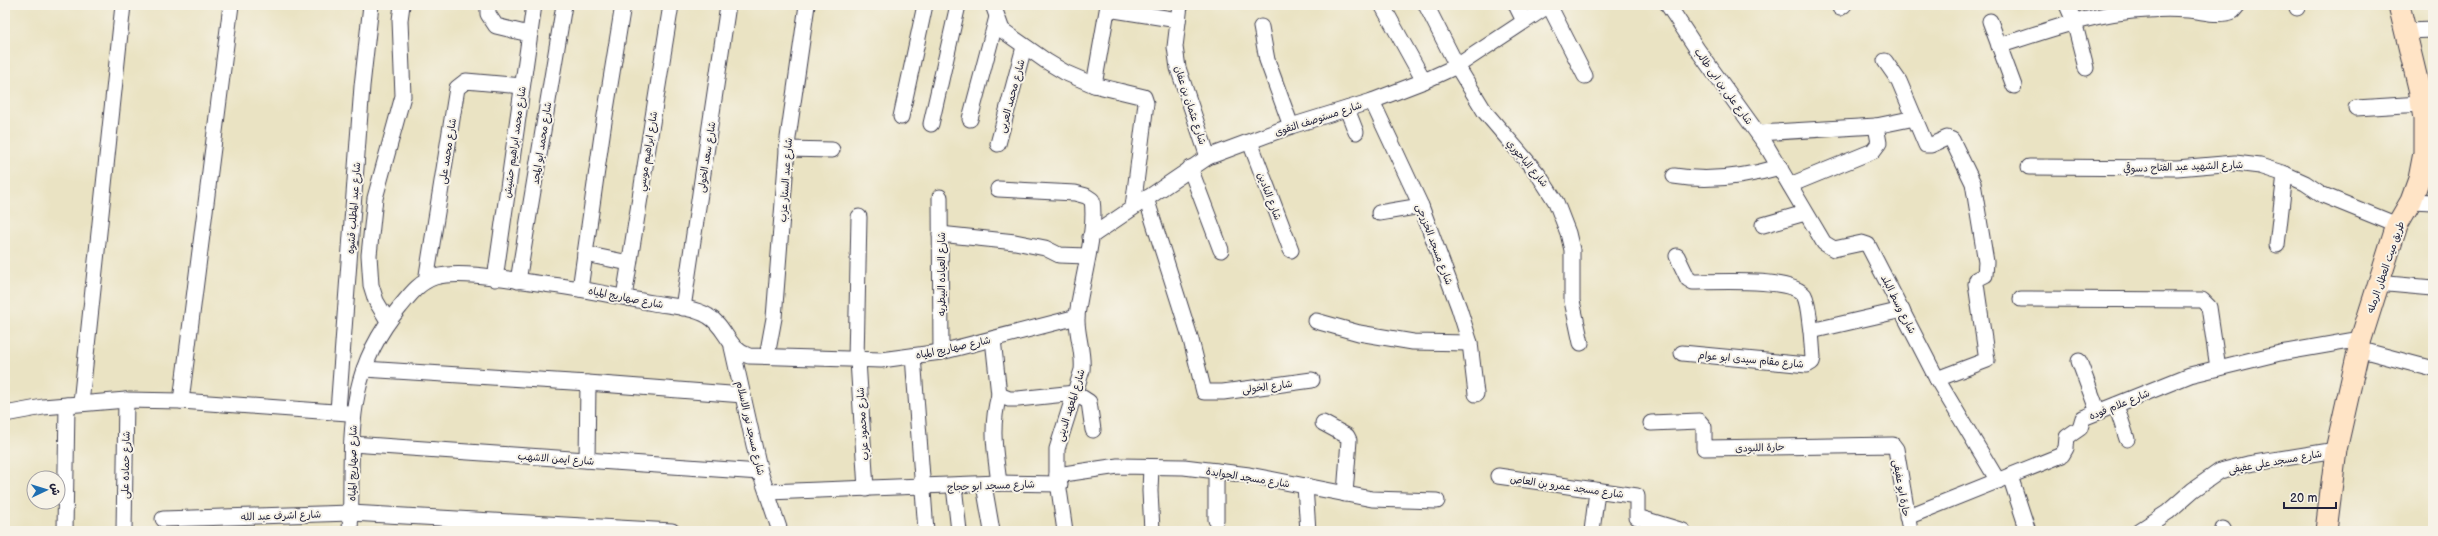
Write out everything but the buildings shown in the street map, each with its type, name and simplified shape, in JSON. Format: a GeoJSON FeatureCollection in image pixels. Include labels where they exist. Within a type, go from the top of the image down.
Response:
{"type":"FeatureCollection","features":[{"type":"Feature","properties":{"kind":"main road","name":"طريق ميت العطار, الرمله"},"geometry":{"type":"LineString","coordinates":[[2326,531],[2336,450],[2360,344],[2377,283],[2397,225],[2411,201],[2429,153],[2425,94],[2399,5]]}},
{"type":"Feature","properties":{"kind":"street"},"geometry":{"type":"LineString","coordinates":[[65,531],[74,404],[123,5]]}},
{"type":"Feature","properties":{"kind":"street"},"geometry":{"type":"LineString","coordinates":[[181,401],[231,5]]}},
{"type":"Feature","properties":{"kind":"street","name":"شارع عبد المطلب قشوه"},"geometry":{"type":"LineString","coordinates":[[338,412],[362,86],[371,5]]}},
{"type":"Feature","properties":{"kind":"street"},"geometry":{"type":"LineString","coordinates":[[388,321],[376,301],[371,285],[369,255],[376,198],[403,96],[400,20],[402,5]]}},
{"type":"Feature","properties":{"kind":"street"},"geometry":{"type":"LineString","coordinates":[[488,5],[488,14],[496,26],[529,34]]}},
{"type":"Feature","properties":{"kind":"street","name":"شارع محمد ابراهيم حشيش"},"geometry":{"type":"LineString","coordinates":[[495,278],[534,5]]}},
{"type":"Feature","properties":{"kind":"street","name":"شارع محمد ابو المجد"},"geometry":{"type":"LineString","coordinates":[[518,281],[564,5]]}},
{"type":"Feature","properties":{"kind":"street"},"geometry":{"type":"LineString","coordinates":[[580,288],[603,128],[623,5]]}},
{"type":"Feature","properties":{"kind":"street","name":"شارع ابراهيم موسي"},"geometry":{"type":"LineString","coordinates":[[624,298],[671,5]]}},
{"type":"Feature","properties":{"kind":"street","name":"شارع سعد الخولى"},"geometry":{"type":"LineString","coordinates":[[683,308],[728,5]]}},
{"type":"Feature","properties":{"kind":"street","name":"شارع عبد الستار عزب"},"geometry":{"type":"LineString","coordinates":[[766,356],[774,318],[787,149],[808,5]]}},
{"type":"Feature","properties":{"kind":"street"},"geometry":{"type":"LineString","coordinates":[[901,117],[925,5]]}},
{"type":"Feature","properties":{"kind":"street"},"geometry":{"type":"LineString","coordinates":[[931,124],[958,5]]}},
{"type":"Feature","properties":{"kind":"street"},"geometry":{"type":"LineString","coordinates":[[1382,5],[1424,81]]}},
{"type":"Feature","properties":{"kind":"street","name":"شارع الباجوري"},"geometry":{"type":"LineString","coordinates":[[1426,5],[1457,66],[1486,112],[1538,174],[1556,202],[1568,233],[1572,250],[1572,295],[1580,343]]}},
{"type":"Feature","properties":{"kind":"street"},"geometry":{"type":"LineString","coordinates":[[1516,5],[1524,20]]}},
{"type":"Feature","properties":{"kind":"street"},"geometry":{"type":"LineString","coordinates":[[1549,5],[1585,76]]}},
{"type":"Feature","properties":{"kind":"street","name":"شارع مستوصف التقوى"},"geometry":{"type":"LineString","coordinates":[[1090,237],[1208,157],[1291,126],[1372,101],[1424,81],[1457,66],[1524,20],[1549,5]]}},
{"type":"Feature","properties":{"kind":"street","name":"شارع على بن ابى طالب"},"geometry":{"type":"LineString","coordinates":[[1668,5],[1697,49],[1758,133],[1780,167]]}},
{"type":"Feature","properties":{"kind":"street"},"geometry":{"type":"LineString","coordinates":[[2067,5],[2074,21],[2086,68]]}},
{"type":"Feature","properties":{"kind":"street"},"geometry":{"type":"LineString","coordinates":[[1999,46],[2074,21],[2109,13],[2148,10],[2187,10],[2224,13],[2234,11],[2238,5]]}},
{"type":"Feature","properties":{"kind":"street"},"geometry":{"type":"LineString","coordinates":[[1094,85],[1108,7],[1179,12]]}},
{"type":"Feature","properties":{"kind":"street"},"geometry":{"type":"LineString","coordinates":[[995,11],[1002,30],[1024,48],[1066,73],[1094,85],[1144,97],[1146,102],[1133,208]]}},
{"type":"Feature","properties":{"kind":"street"},"geometry":{"type":"LineString","coordinates":[[970,119],[995,11]]}},
{"type":"Feature","properties":{"kind":"street","name":"شارع عثمان بن عفان"},"geometry":{"type":"LineString","coordinates":[[1179,12],[1176,47],[1178,68],[1208,157]]}},
{"type":"Feature","properties":{"kind":"street"},"geometry":{"type":"LineString","coordinates":[[1990,21],[2014,86]]}},
{"type":"Feature","properties":{"kind":"street"},"geometry":{"type":"LineString","coordinates":[[1261,27],[1266,60],[1291,126]]}},
{"type":"Feature","properties":{"kind":"street"},"geometry":{"type":"LineString","coordinates":[[2407,31],[2433,30]]}},
{"type":"Feature","properties":{"kind":"street","name":"شارع محمد العربى"},"geometry":{"type":"LineString","coordinates":[[998,144],[1024,48]]}},
{"type":"Feature","properties":{"kind":"street"},"geometry":{"type":"LineString","coordinates":[[1885,61],[1899,81],[1926,145],[1930,146],[1950,139],[1968,169],[1973,183],[1986,262],[1985,275],[1977,279],[1976,284],[1987,360],[1937,379]]}},
{"type":"Feature","properties":{"kind":"street","name":"شارع محمد على"},"geometry":{"type":"LineString","coordinates":[[426,281],[457,88],[466,81],[522,86]]}},
{"type":"Feature","properties":{"kind":"street"},"geometry":{"type":"LineString","coordinates":[[2356,108],[2425,94]]}},
{"type":"Feature","properties":{"kind":"street","name":"شارع مسجد الخزرجى"},"geometry":{"type":"LineString","coordinates":[[1372,101],[1421,206],[1460,308],[1470,343],[1476,394]]}},
{"type":"Feature","properties":{"kind":"street"},"geometry":{"type":"LineString","coordinates":[[1347,109],[1356,132]]}},
{"type":"Feature","properties":{"kind":"street"},"geometry":{"type":"LineString","coordinates":[[1758,133],[1876,126],[1915,118]]}},
{"type":"Feature","properties":{"kind":"street"},"geometry":{"type":"LineString","coordinates":[[1790,186],[1873,151],[1879,143],[1876,126]]}},
{"type":"Feature","properties":{"kind":"street","name":"شارع النادين"},"geometry":{"type":"LineString","coordinates":[[1250,142],[1291,250]]}},
{"type":"Feature","properties":{"kind":"street"},"geometry":{"type":"LineString","coordinates":[[787,149],[832,150]]}},
{"type":"Feature","properties":{"kind":"street","name":"شارع الشهيد عبد الفتاح دسوقي"},"geometry":{"type":"LineString","coordinates":[[2029,167],[2177,168],[2235,163],[2260,166],[2285,174],[2305,183],[2323,195],[2397,225]]}},
{"type":"Feature","properties":{"kind":"street"},"geometry":{"type":"LineString","coordinates":[[1674,176],[1705,179],[1737,178],[1780,167]]}},
{"type":"Feature","properties":{"kind":"street","name":"شارع وسط البلد"},"geometry":{"type":"LineString","coordinates":[[1780,167],[1805,213],[1824,243],[1830,248],[1862,243],[1868,245],[1937,379],[2004,478]]}},
{"type":"Feature","properties":{"kind":"street"},"geometry":{"type":"LineString","coordinates":[[1190,168],[1221,250]]}},
{"type":"Feature","properties":{"kind":"street"},"geometry":{"type":"LineString","coordinates":[[2277,245],[2285,174]]}},
{"type":"Feature","properties":{"kind":"street","name":"شارع المعهد الدينى"},"geometry":{"type":"LineString","coordinates":[[998,189],[1086,196],[1092,200],[1090,237],[1077,317],[1083,362],[1075,393],[1057,449],[1065,531]]}},
{"type":"Feature","properties":{"kind":"street","name":"شارع العياده البيطريه"},"geometry":{"type":"LineString","coordinates":[[940,197],[942,352]]}},
{"type":"Feature","properties":{"kind":"street","name":"شارع الخولى"},"geometry":{"type":"LineString","coordinates":[[1146,198],[1191,340],[1203,390],[1206,393],[1223,392],[1312,380]]}},
{"type":"Feature","properties":{"kind":"street"},"geometry":{"type":"LineString","coordinates":[[2411,201],[2433,202]]}},
{"type":"Feature","properties":{"kind":"street"},"geometry":{"type":"LineString","coordinates":[[1379,213],[1421,206]]}},
{"type":"Feature","properties":{"kind":"street"},"geometry":{"type":"LineString","coordinates":[[1762,225],[1805,213]]}},
{"type":"Feature","properties":{"kind":"street","name":"شارع محمود عزب"},"geometry":{"type":"LineString","coordinates":[[859,217],[857,360],[866,489]]}},
{"type":"Feature","properties":{"kind":"street"},"geometry":{"type":"LineString","coordinates":[[940,234],[1015,242],[1044,248],[1059,255],[1087,256]]}},
{"type":"Feature","properties":{"kind":"street"},"geometry":{"type":"LineString","coordinates":[[585,254],[629,263]]}},
{"type":"Feature","properties":{"kind":"street"},"geometry":{"type":"LineString","coordinates":[[1677,256],[1688,279],[1693,282],[1765,283],[1795,289],[1805,298],[1811,331],[1902,310]]}},
{"type":"Feature","properties":{"kind":"street","name":"شارع صهاريج المياه"},"geometry":{"type":"LineString","coordinates":[[350,531],[353,413],[364,368],[388,321],[417,287],[426,281],[447,275],[495,278],[580,288],[624,298],[683,308],[708,316],[716,323],[732,346],[740,353],[749,356],[857,360],[913,356],[942,352],[1077,317]]}},
{"type":"Feature","properties":{"kind":"street"},"geometry":{"type":"LineString","coordinates":[[2377,283],[2433,288]]}},
{"type":"Feature","properties":{"kind":"street"},"geometry":{"type":"LineString","coordinates":[[2021,299],[2202,300],[2209,307],[2218,368]]}},
{"type":"Feature","properties":{"kind":"street"},"geometry":{"type":"LineString","coordinates":[[1316,321],[1359,333],[1413,342],[1470,343]]}},
{"type":"Feature","properties":{"kind":"street","name":"شارع مقام سيدى ابو عوام"},"geometry":{"type":"LineString","coordinates":[[1682,353],[1807,365],[1813,358],[1811,331]]}},
{"type":"Feature","properties":{"kind":"street"},"geometry":{"type":"LineString","coordinates":[[992,531],[994,409],[999,396],[993,339]]}},
{"type":"Feature","properties":{"kind":"street"},"geometry":{"type":"LineString","coordinates":[[2360,344],[2433,369]]}},
{"type":"Feature","properties":{"kind":"street","name":"شارع علام فوده"},"geometry":{"type":"LineString","coordinates":[[1908,524],[2004,478],[2062,455],[2066,448],[2067,437],[2080,428],[2083,418],[2190,375],[2280,353],[2360,344]]}},
{"type":"Feature","properties":{"kind":"street","name":"شارع مسجد نور الاسلام"},"geometry":{"type":"LineString","coordinates":[[732,346],[760,472],[780,531]]}},
{"type":"Feature","properties":{"kind":"street"},"geometry":{"type":"LineString","coordinates":[[913,356],[926,531]]}},
{"type":"Feature","properties":{"kind":"street"},"geometry":{"type":"LineString","coordinates":[[2079,361],[2098,412]]}},
{"type":"Feature","properties":{"kind":"street"},"geometry":{"type":"LineString","coordinates":[[364,368],[743,395]]}},
{"type":"Feature","properties":{"kind":"street"},"geometry":{"type":"LineString","coordinates":[[587,460],[588,383]]}},
{"type":"Feature","properties":{"kind":"street"},"geometry":{"type":"LineString","coordinates":[[999,396],[1009,400],[1075,393],[1089,402],[1093,430]]}},
{"type":"Feature","properties":{"kind":"street"},"geometry":{"type":"LineString","coordinates":[[5,414],[74,404],[126,400],[181,401],[353,413]]}},
{"type":"Feature","properties":{"kind":"street","name":"شارع حماده على"},"geometry":{"type":"LineString","coordinates":[[124,531],[126,400]]}},
{"type":"Feature","properties":{"kind":"street"},"geometry":{"type":"LineString","coordinates":[[2116,405],[2127,438]]}},
{"type":"Feature","properties":{"kind":"street","name":"حارة اللبودى"},"geometry":{"type":"LineString","coordinates":[[1651,423],[1699,421],[1704,428],[1704,448],[1893,445]]}},
{"type":"Feature","properties":{"kind":"street"},"geometry":{"type":"LineString","coordinates":[[1323,423],[1347,436],[1349,440],[1345,494]]}},
{"type":"Feature","properties":{"kind":"street","name":"شارع ايمن الاشهب"},"geometry":{"type":"LineString","coordinates":[[352,444],[760,472]]}},
{"type":"Feature","properties":{"kind":"street","name":"حارة ابو عفيفى"},"geometry":{"type":"LineString","coordinates":[[1893,445],[1908,524]]}},
{"type":"Feature","properties":{"kind":"street","name":"شارع مسجد على عفيفى"},"geometry":{"type":"LineString","coordinates":[[2139,531],[2168,512],[2193,490],[2220,471],[2248,464],[2336,450]]}},
{"type":"Feature","properties":{"kind":"street","name":"شارع مسجد الجوايدة"},"geometry":{"type":"LineString","coordinates":[[1059,479],[1118,466],[1151,467],[1216,471],[1249,475],[1372,499],[1437,501]]}},
{"type":"Feature","properties":{"kind":"street"},"geometry":{"type":"LineString","coordinates":[[1151,467],[1150,499],[1152,531]]}},
{"type":"Feature","properties":{"kind":"street"},"geometry":{"type":"LineString","coordinates":[[1216,471],[1216,520]]}},
{"type":"Feature","properties":{"kind":"street","name":"شارع مسجد عمرو بن العاص"},"geometry":{"type":"LineString","coordinates":[[1498,476],[1637,496],[1637,517],[1683,531]]}},
{"type":"Feature","properties":{"kind":"street"},"geometry":{"type":"LineString","coordinates":[[2004,478],[2028,531]]}},
{"type":"Feature","properties":{"kind":"street","name":"شارع مسجد ابو حجاج"},"geometry":{"type":"LineString","coordinates":[[923,487],[1059,479]]}},
{"type":"Feature","properties":{"kind":"street"},"geometry":{"type":"LineString","coordinates":[[954,486],[959,531]]}},
{"type":"Feature","properties":{"kind":"street"},"geometry":{"type":"LineString","coordinates":[[1305,486],[1308,531]]}},
{"type":"Feature","properties":{"kind":"street"},"geometry":{"type":"LineString","coordinates":[[768,492],[923,487]]}},
{"type":"Feature","properties":{"kind":"street"},"geometry":{"type":"LineString","coordinates":[[1592,531],[1597,490]]}},
{"type":"Feature","properties":{"kind":"street","name":"شارع اشرف عبد الله"},"geometry":{"type":"LineString","coordinates":[[163,519],[351,513],[672,531]]}}]}
